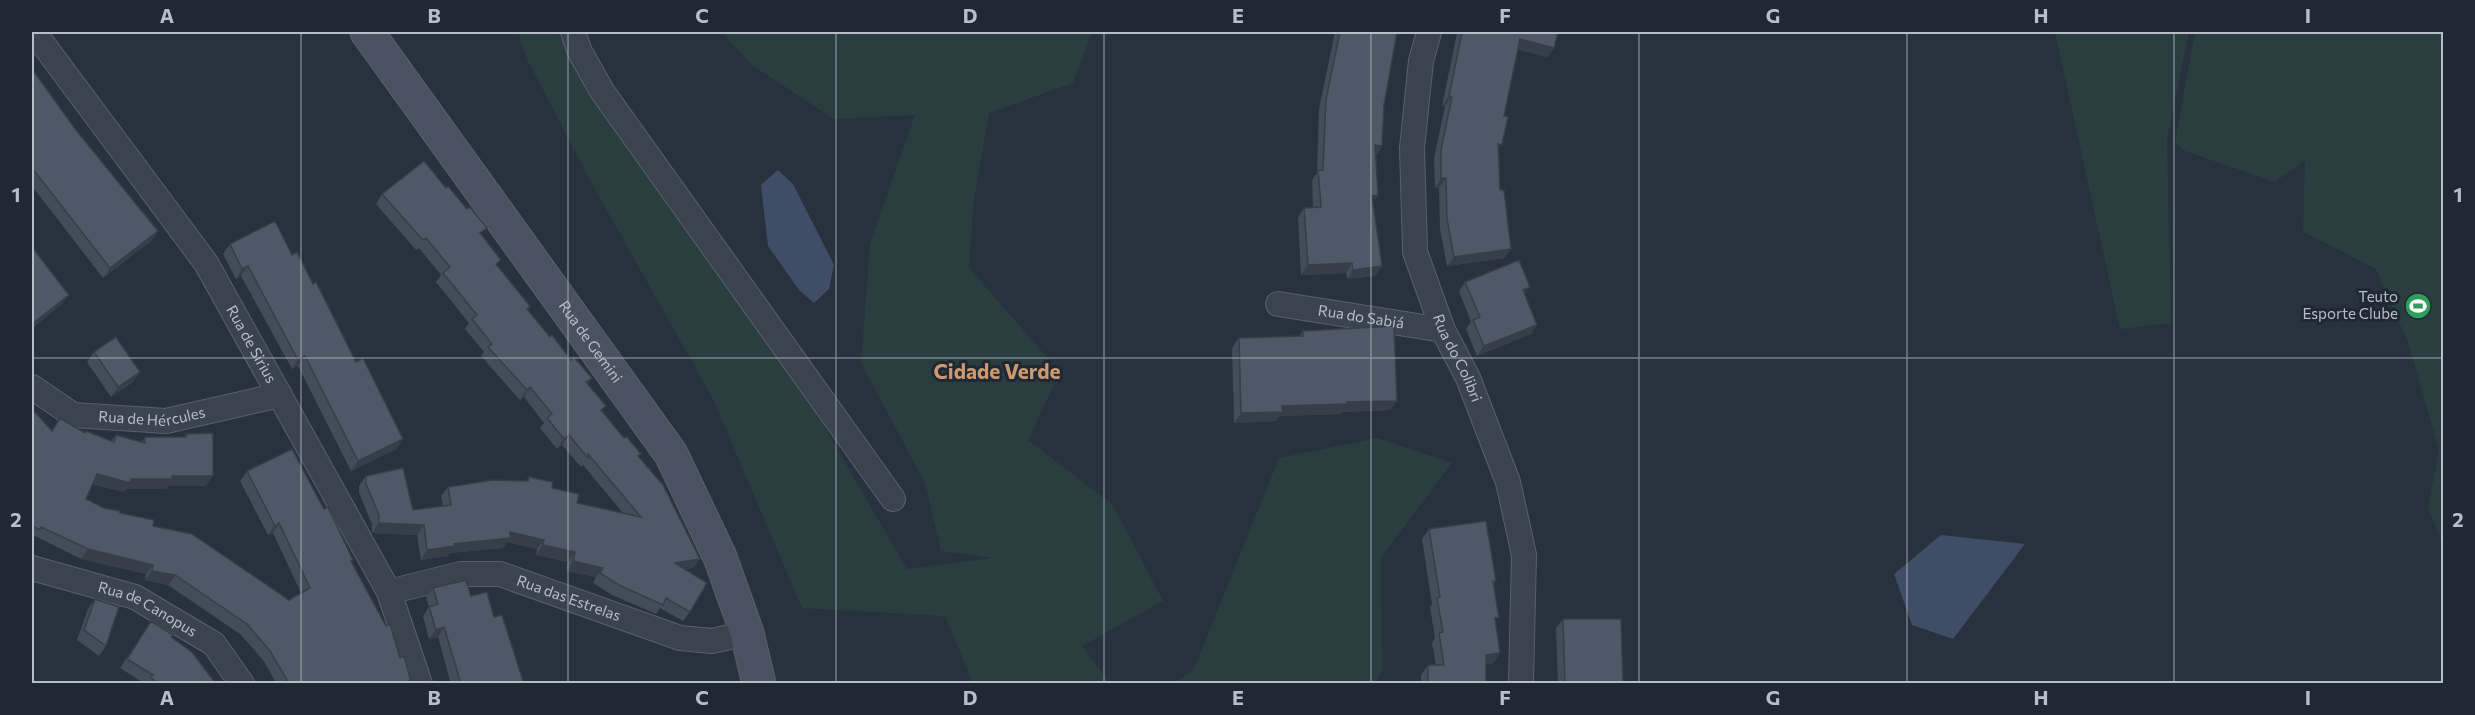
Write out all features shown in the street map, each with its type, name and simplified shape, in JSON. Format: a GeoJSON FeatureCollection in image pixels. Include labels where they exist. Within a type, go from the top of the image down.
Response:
{"type":"FeatureCollection","features":[{"type":"Feature","properties":{"kind":"street","name":"Rua de Sirius"},"geometry":{"type":"LineString","coordinates":[[34,32],[206,263],[389,592],[420,684]]}},
{"type":"Feature","properties":{"kind":"street","name":"Rua de Gemini"},"geometry":{"type":"LineString","coordinates":[[367,32],[671,454],[720,557],[747,633],[759,684]]}},
{"type":"Feature","properties":{"kind":"street"},"geometry":{"type":"LineString","coordinates":[[573,32],[580,52],[602,91],[893,499]]}},
{"type":"Feature","properties":{"kind":"street","name":"Rua do Colibri"},"geometry":{"type":"LineString","coordinates":[[1429,32],[1421,61],[1412,148],[1415,252],[1443,330],[1468,378],[1508,482],[1524,555],[1521,684]]}},
{"type":"Feature","properties":{"kind":"street","name":"Rua do Sabiá"},"geometry":{"type":"LineString","coordinates":[[1278,304],[1443,330]]}},
{"type":"Feature","properties":{"kind":"street","name":"Rua de Hércules"},"geometry":{"type":"LineString","coordinates":[[32,387],[73,415],[166,421],[279,395]]}},
{"type":"Feature","properties":{"kind":"street","name":"Rua de Canopus"},"geometry":{"type":"LineString","coordinates":[[32,568],[135,597],[214,644],[242,684]]}},
{"type":"Feature","properties":{"kind":"street","name":"Rua das Estrelas"},"geometry":{"type":"LineString","coordinates":[[389,592],[461,574],[500,574],[680,638],[712,641],[747,633]]}},
{"type":"Feature","properties":{"kind":"green space"},"geometry":{"type":"Polygon","coordinates":[[[518,32],[557,32],[654,183],[810,402],[907,569],[992,558],[941,551],[925,483],[861,363],[870,244],[915,115],[834,119],[752,65],[721,32],[1092,32],[1073,83],[989,113],[974,199],[969,268],[1060,372],[1028,440],[1113,505],[1163,601],[1082,646],[1110,683],[973,683],[945,616],[802,608],[714,401],[597,193],[528,61],[518,32]]]}},
{"type":"Feature","properties":{"kind":"green space"},"geometry":{"type":"Polygon","coordinates":[[[2055,32],[2189,32],[2167,139],[2171,323],[2120,329],[2055,32]]]}},
{"type":"Feature","properties":{"kind":"green space","name":"Teuto Esporte Clube"},"geometry":{"type":"Polygon","coordinates":[[[2195,32],[2443,32],[2443,546],[2428,507],[2439,450],[2409,345],[2376,269],[2303,232],[2305,160],[2275,182],[2185,151],[2175,143],[2195,32]]]}},
{"type":"Feature","properties":{"kind":"green space"},"geometry":{"type":"Polygon","coordinates":[[[1377,438],[1452,463],[1381,558],[1382,671],[1375,683],[1174,683],[1193,671],[1279,458],[1377,438]]]}},
{"type":"Feature","properties":{"kind":"water"},"geometry":{"type":"Polygon","coordinates":[[[778,170],[793,184],[834,265],[829,289],[814,303],[799,290],[768,246],[761,185],[778,170]]]}},
{"type":"Feature","properties":{"kind":"water"},"geometry":{"type":"Polygon","coordinates":[[[1941,535],[2025,544],[1953,639],[1912,625],[1894,574],[1941,535]]]}},
{"type":"Feature","properties":{"kind":"building"},"geometry":{"type":"Polygon","coordinates":[[[1340,32],[1397,32],[1384,105],[1382,146],[1375,145],[1378,195],[1372,196],[1382,266],[1353,270],[1352,263],[1308,265],[1304,208],[1321,207],[1318,170],[1323,170],[1326,99],[1340,32]]]}},
{"type":"Feature","properties":{"kind":"building"},"geometry":{"type":"Polygon","coordinates":[[[1462,32],[1558,32],[1554,48],[1520,39],[1504,116],[1508,117],[1502,145],[1498,144],[1500,190],[1504,190],[1511,249],[1454,257],[1447,219],[1446,178],[1441,178],[1441,150],[1462,32]]]}},
{"type":"Feature","properties":{"kind":"building"},"geometry":{"type":"Polygon","coordinates":[[[32,69],[76,130],[158,231],[110,268],[32,168],[32,69]]]}},
{"type":"Feature","properties":{"kind":"building"},"geometry":{"type":"Polygon","coordinates":[[[424,161],[446,188],[448,186],[467,209],[470,207],[487,228],[480,233],[501,260],[496,264],[530,306],[527,309],[550,337],[552,335],[571,360],[574,357],[592,378],[586,382],[606,406],[601,410],[624,438],[627,437],[641,454],[638,456],[663,485],[700,559],[675,563],[707,583],[690,612],[666,598],[663,605],[619,585],[600,573],[603,568],[573,561],[575,552],[543,545],[544,540],[510,532],[510,538],[454,544],[455,546],[427,550],[424,525],[379,523],[379,515],[366,484],[366,476],[403,468],[413,510],[451,505],[448,487],[493,480],[528,481],[529,477],[553,482],[552,488],[579,494],[577,503],[641,517],[588,454],[588,458],[569,435],[564,439],[547,418],[552,414],[530,387],[527,390],[488,347],[492,344],[472,319],[477,315],[443,273],[450,267],[426,238],[423,240],[382,194],[424,161]]]}},
{"type":"Feature","properties":{"kind":"building"},"geometry":{"type":"Polygon","coordinates":[[[275,221],[292,255],[297,252],[313,284],[316,282],[356,362],[363,358],[403,439],[358,461],[305,356],[298,360],[248,266],[242,269],[230,244],[275,221]]]}},
{"type":"Feature","properties":{"kind":"building"},"geometry":{"type":"Polygon","coordinates":[[[32,247],[69,295],[32,324],[32,247]]]}},
{"type":"Feature","properties":{"kind":"building"},"geometry":{"type":"Polygon","coordinates":[[[1519,260],[1530,287],[1523,290],[1537,325],[1484,346],[1473,320],[1480,317],[1465,282],[1519,260]]]}},
{"type":"Feature","properties":{"kind":"building"},"geometry":{"type":"Polygon","coordinates":[[[1394,326],[1397,401],[1282,406],[1283,412],[1241,413],[1239,338],[1303,336],[1303,331],[1394,326]]]}},
{"type":"Feature","properties":{"kind":"building"},"geometry":{"type":"Polygon","coordinates":[[[116,337],[140,372],[118,387],[94,352],[116,337]]]}},
{"type":"Feature","properties":{"kind":"building"},"geometry":{"type":"Polygon","coordinates":[[[32,409],[52,431],[60,418],[85,433],[86,431],[114,442],[116,435],[145,443],[145,437],[186,437],[186,434],[213,433],[213,476],[131,479],[130,483],[97,474],[86,499],[104,508],[120,511],[120,513],[154,520],[153,526],[192,534],[289,600],[310,588],[279,523],[275,526],[247,471],[292,449],[324,509],[328,507],[353,560],[351,561],[386,626],[390,624],[400,658],[404,656],[410,684],[284,684],[287,680],[270,651],[247,624],[175,575],[152,571],[153,565],[88,549],[41,527],[40,530],[32,526],[32,409]]]}},
{"type":"Feature","properties":{"kind":"building"},"geometry":{"type":"Polygon","coordinates":[[[1486,521],[1496,581],[1493,581],[1499,618],[1495,618],[1500,653],[1486,655],[1486,684],[1428,684],[1428,665],[1444,665],[1439,633],[1443,632],[1437,598],[1440,597],[1429,529],[1486,521]]]}},
{"type":"Feature","properties":{"kind":"building"},"geometry":{"type":"Polygon","coordinates":[[[466,580],[471,596],[487,592],[494,617],[502,615],[524,684],[461,684],[444,627],[436,630],[429,607],[438,604],[433,588],[466,580]]]}},
{"type":"Feature","properties":{"kind":"building"},"geometry":{"type":"Polygon","coordinates":[[[95,599],[119,607],[106,646],[84,630],[95,599]]]}},
{"type":"Feature","properties":{"kind":"building"},"geometry":{"type":"Polygon","coordinates":[[[1563,619],[1621,619],[1623,682],[1618,682],[1618,684],[1565,684],[1563,619]]]}},
{"type":"Feature","properties":{"kind":"building"},"geometry":{"type":"Polygon","coordinates":[[[151,621],[173,635],[171,637],[192,652],[216,684],[160,684],[150,677],[153,675],[127,659],[151,621]]]}},
{"type":"Feature","properties":{"kind":"place","name":"Teuto Esporte Clube"},"geometry":{"type":"Point","coordinates":[2418,306]}},
{"type":"Feature","properties":{"kind":"district","name":"Cidade Verde"},"geometry":{"type":"Point","coordinates":[997,372]}}]}
